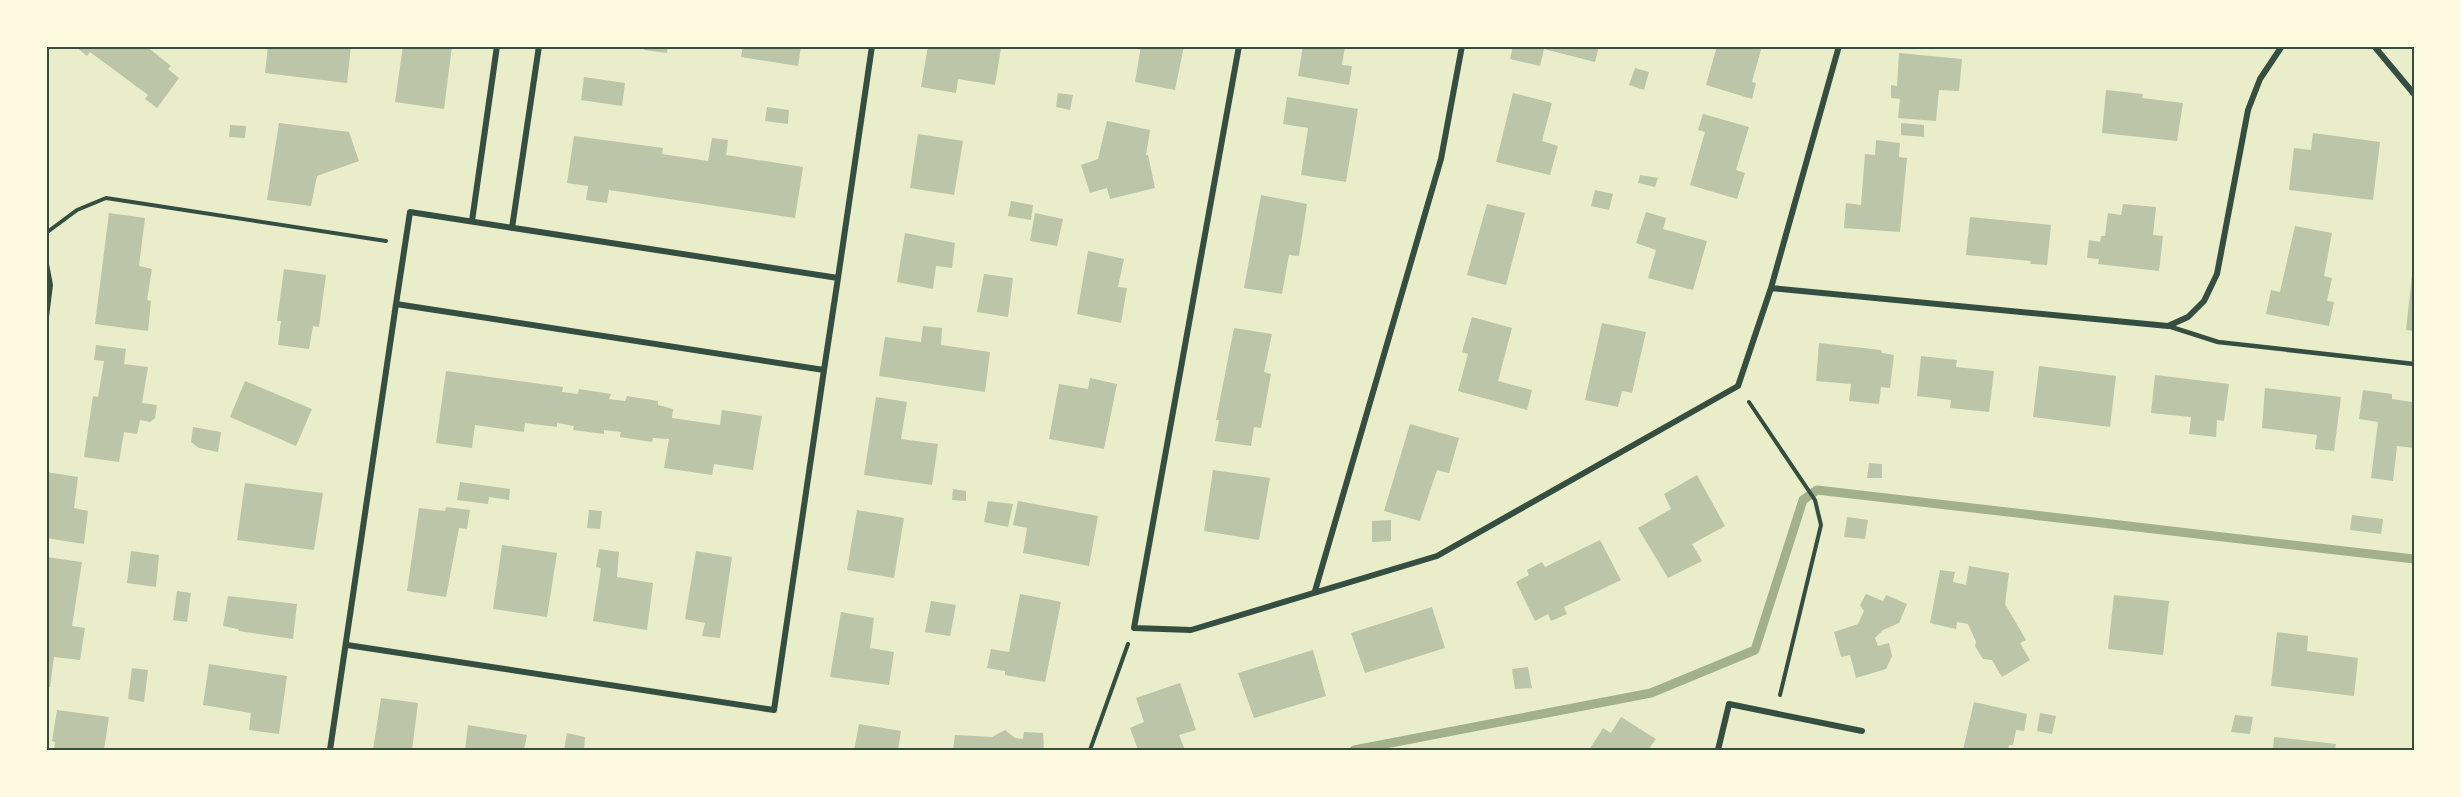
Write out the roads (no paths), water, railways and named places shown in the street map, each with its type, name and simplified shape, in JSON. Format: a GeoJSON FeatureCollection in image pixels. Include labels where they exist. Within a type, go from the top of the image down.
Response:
{"type":"FeatureCollection","features":[{"type":"Feature","properties":{"kind":"street"},"geometry":{"type":"LineString","coordinates":[[472,221],[497,46]]}},
{"type":"Feature","properties":{"kind":"street"},"geometry":{"type":"LineString","coordinates":[[512,228],[539,46]]}},
{"type":"Feature","properties":{"kind":"street"},"geometry":{"type":"LineString","coordinates":[[347,645],[774,710],[872,46]]}},
{"type":"Feature","properties":{"kind":"street"},"geometry":{"type":"LineString","coordinates":[[1239,46],[1134,628],[1191,630],[1437,556],[1738,386],[1771,288],[1839,46]]}},
{"type":"Feature","properties":{"kind":"street"},"geometry":{"type":"LineString","coordinates":[[1315,591],[1441,159],[1462,46]]}},
{"type":"Feature","properties":{"kind":"street"},"geometry":{"type":"LineString","coordinates":[[1771,288],[2168,326],[2188,317],[2204,301],[2217,274],[2248,110],[2260,79],[2282,46]]}},
{"type":"Feature","properties":{"kind":"street"},"geometry":{"type":"LineString","coordinates":[[2374,46],[2415,94]]}},
{"type":"Feature","properties":{"kind":"street"},"geometry":{"type":"LineString","coordinates":[[330,750],[410,212],[838,278]]}},
{"type":"Feature","properties":{"kind":"street"},"geometry":{"type":"LineString","coordinates":[[46,264],[50,285],[46,317]]}},
{"type":"Feature","properties":{"kind":"street"},"geometry":{"type":"LineString","coordinates":[[396,304],[824,370]]}},
{"type":"Feature","properties":{"kind":"street"},"geometry":{"type":"LineString","coordinates":[[1718,750],[1728,704],[1862,731]]}},
{"type":"Feature","properties":{"kind":"lane"},"geometry":{"type":"LineString","coordinates":[[2168,326],[2218,342],[2415,364]]}},
{"type":"Feature","properties":{"kind":"waterway"},"geometry":{"type":"LineString","coordinates":[[1354,750],[1651,693],[1755,650],[1803,500],[1817,490],[2414,559]]}}]}
